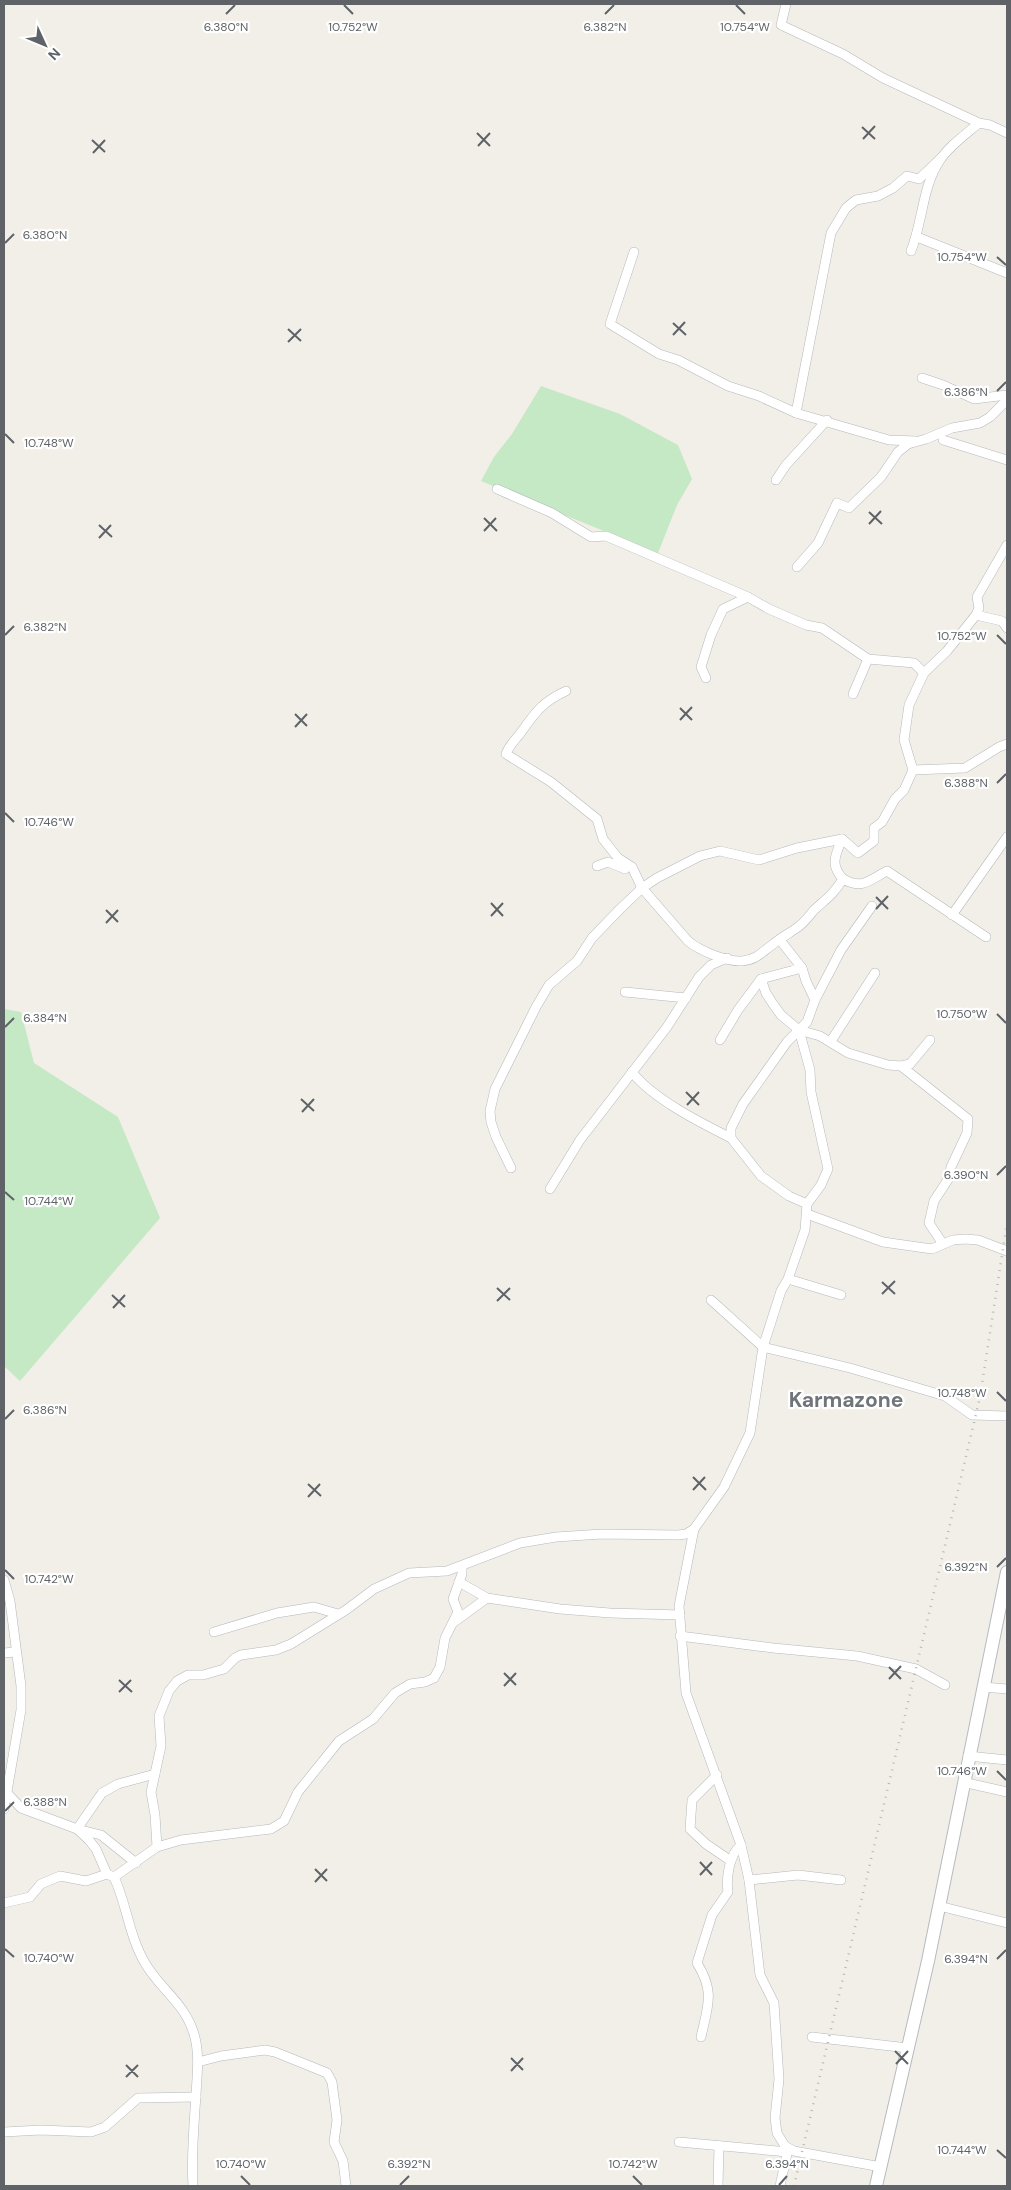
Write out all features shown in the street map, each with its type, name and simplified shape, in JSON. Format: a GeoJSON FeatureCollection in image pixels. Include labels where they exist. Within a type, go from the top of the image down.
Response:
{"type":"FeatureCollection","features":[{"type":"Feature","properties":{"kind":"main road"},"geometry":{"type":"LineString","coordinates":[[876,2186],[908,2048],[968,1756],[1007,1579]]}},
{"type":"Feature","properties":{"kind":"street"},"geometry":{"type":"LineString","coordinates":[[786,4],[781,25],[843,54],[883,78],[978,122],[1007,133]]}},
{"type":"Feature","properties":{"kind":"street"},"geometry":{"type":"LineString","coordinates":[[796,413],[831,233],[846,208],[856,200],[878,196],[893,188],[908,176],[919,179],[978,122]]}},
{"type":"Feature","properties":{"kind":"street"},"geometry":{"type":"LineString","coordinates":[[911,251],[917,237],[928,185],[941,158]]}},
{"type":"Feature","properties":{"kind":"street"},"geometry":{"type":"LineString","coordinates":[[917,237],[1007,273]]}},
{"type":"Feature","properties":{"kind":"street"},"geometry":{"type":"LineString","coordinates":[[634,252],[610,324],[659,354],[678,360],[728,386],[759,396],[796,413],[826,420],[889,440],[916,441]]}},
{"type":"Feature","properties":{"kind":"street"},"geometry":{"type":"LineString","coordinates":[[922,378],[974,399],[1007,395]]}},
{"type":"Feature","properties":{"kind":"street"},"geometry":{"type":"LineString","coordinates":[[797,566],[818,543],[836,502],[849,508],[881,477],[898,452],[908,444],[952,428],[980,423],[990,417],[1007,400]]}},
{"type":"Feature","properties":{"kind":"street"},"geometry":{"type":"LineString","coordinates":[[776,480],[786,465],[826,420]]}},
{"type":"Feature","properties":{"kind":"street"},"geometry":{"type":"LineString","coordinates":[[943,440],[1007,460]]}},
{"type":"Feature","properties":{"kind":"street"},"geometry":{"type":"LineString","coordinates":[[497,489],[552,513],[590,537],[606,536],[748,597],[769,609],[806,625],[822,628],[868,659],[914,663],[924,673]]}},
{"type":"Feature","properties":{"kind":"street"},"geometry":{"type":"LineString","coordinates":[[842,839],[858,853],[874,841],[874,828],[882,822],[904,790],[913,770],[904,740],[909,705],[924,673],[947,651],[976,615],[979,608],[977,597],[1007,545]]}},
{"type":"Feature","properties":{"kind":"street"},"geometry":{"type":"LineString","coordinates":[[706,678],[701,667],[719,614],[730,604],[748,597]]}},
{"type":"Feature","properties":{"kind":"street"},"geometry":{"type":"LineString","coordinates":[[976,615],[1002,621],[1007,628]]}},
{"type":"Feature","properties":{"kind":"street"},"geometry":{"type":"LineString","coordinates":[[853,694],[868,659]]}},
{"type":"Feature","properties":{"kind":"street"},"geometry":{"type":"LineString","coordinates":[[566,691],[554,696],[540,707],[529,719],[522,732],[510,744],[506,754],[551,782],[597,819],[603,839],[618,858],[632,867],[642,888],[682,935],[695,947],[715,956],[741,961],[759,956],[800,926],[833,894],[843,879]]}},
{"type":"Feature","properties":{"kind":"street"},"geometry":{"type":"LineString","coordinates":[[913,770],[965,768],[1007,744]]}},
{"type":"Feature","properties":{"kind":"street"},"geometry":{"type":"LineString","coordinates":[[952,915],[1007,837]]}},
{"type":"Feature","properties":{"kind":"street"},"geometry":{"type":"LineString","coordinates":[[842,839],[836,854],[835,870],[843,879],[853,885],[862,884],[887,871],[986,937]]}},
{"type":"Feature","properties":{"kind":"street"},"geometry":{"type":"LineString","coordinates":[[511,1168],[491,1122],[490,1111],[495,1089],[549,985],[577,961],[592,938],[642,888],[700,856],[720,851],[759,860],[798,848],[842,839]]}},
{"type":"Feature","properties":{"kind":"street"},"geometry":{"type":"LineString","coordinates":[[597,866],[608,862],[625,869],[632,867]]}},
{"type":"Feature","properties":{"kind":"street"},"geometry":{"type":"LineString","coordinates":[[731,1138],[731,1128],[743,1104],[787,1042],[807,1022],[815,1000],[841,950],[872,906]]}},
{"type":"Feature","properties":{"kind":"street"},"geometry":{"type":"LineString","coordinates":[[780,940],[802,968],[815,1000]]}},
{"type":"Feature","properties":{"kind":"street"},"geometry":{"type":"LineString","coordinates":[[550,1189],[580,1140],[667,1027],[699,977],[710,965],[727,958]]}},
{"type":"Feature","properties":{"kind":"street"},"geometry":{"type":"LineString","coordinates":[[720,1040],[738,1010],[761,979],[802,968]]}},
{"type":"Feature","properties":{"kind":"street"},"geometry":{"type":"LineString","coordinates":[[830,1041],[876,973]]}},
{"type":"Feature","properties":{"kind":"street"},"geometry":{"type":"LineString","coordinates":[[761,979],[766,993],[781,1015],[799,1030],[830,1041],[848,1053],[888,1065],[901,1066],[910,1064],[930,1040]]}},
{"type":"Feature","properties":{"kind":"street"},"geometry":{"type":"LineString","coordinates":[[625,992],[686,998]]}},
{"type":"Feature","properties":{"kind":"street"},"geometry":{"type":"LineString","coordinates":[[157,1847],[151,1792],[161,1746],[159,1716],[169,1691],[176,1681],[188,1675],[203,1675],[224,1668],[235,1658],[242,1655],[276,1650],[291,1644],[374,1589],[409,1573],[431,1573],[462,1567],[490,1554],[538,1540],[602,1534],[678,1536],[694,1529],[724,1487],[750,1433],[763,1347],[781,1291],[788,1279],[805,1230],[807,1204],[821,1185],[828,1169],[811,1092],[810,1070],[799,1030]]}},
{"type":"Feature","properties":{"kind":"street"},"geometry":{"type":"LineString","coordinates":[[901,1066],[968,1119],[967,1133],[951,1167],[949,1178],[934,1201],[929,1223],[943,1244]]}},
{"type":"Feature","properties":{"kind":"street"},"geometry":{"type":"LineString","coordinates":[[632,1072],[638,1080],[671,1105],[704,1125],[731,1138],[761,1176],[789,1196],[807,1204]]}},
{"type":"Feature","properties":{"kind":"street"},"geometry":{"type":"LineString","coordinates":[[807,1214],[883,1242],[932,1249],[965,1238],[978,1240],[1007,1251]]}},
{"type":"Feature","properties":{"kind":"street"},"geometry":{"type":"LineString","coordinates":[[788,1279],[841,1296]]}},
{"type":"Feature","properties":{"kind":"street"},"geometry":{"type":"LineString","coordinates":[[711,1300],[763,1347],[850,1368],[945,1396],[972,1415],[1007,1416]]}},
{"type":"Feature","properties":{"kind":"street"},"geometry":{"type":"LineString","coordinates":[[694,1529],[682,1590],[680,1615],[680,1636],[686,1693],[741,1845],[749,1880],[760,1975],[774,2003],[779,2079],[775,2125],[780,2139],[788,2151],[780,2186]]}},
{"type":"Feature","properties":{"kind":"street"},"geometry":{"type":"LineString","coordinates":[[4,1903],[30,1897],[41,1884],[60,1876],[86,1881],[111,1875],[136,1863],[157,1847],[180,1840],[271,1829],[284,1821],[298,1792],[339,1741],[373,1719],[395,1694],[410,1684],[425,1682],[434,1678],[440,1667],[445,1638],[458,1612],[453,1599],[462,1567]]}},
{"type":"Feature","properties":{"kind":"street"},"geometry":{"type":"LineString","coordinates":[[4,1580],[10,1601],[15,1652],[21,1686],[21,1710],[4,1809]]}},
{"type":"Feature","properties":{"kind":"street"},"geometry":{"type":"LineString","coordinates":[[458,1582],[487,1598],[610,1613],[680,1615]]}},
{"type":"Feature","properties":{"kind":"street"},"geometry":{"type":"LineString","coordinates":[[454,1622],[487,1598]]}},
{"type":"Feature","properties":{"kind":"street"},"geometry":{"type":"LineString","coordinates":[[214,1632],[277,1613],[314,1606],[338,1614]]}},
{"type":"Feature","properties":{"kind":"street"},"geometry":{"type":"LineString","coordinates":[[680,1636],[857,1656],[916,1669],[945,1685]]}},
{"type":"Feature","properties":{"kind":"street"},"geometry":{"type":"LineString","coordinates":[[4,1654],[15,1652]]}},
{"type":"Feature","properties":{"kind":"street"},"geometry":{"type":"LineString","coordinates":[[983,1686],[1007,1689]]}},
{"type":"Feature","properties":{"kind":"street"},"geometry":{"type":"LineString","coordinates":[[968,1756],[1007,1760]]}},
{"type":"Feature","properties":{"kind":"street"},"geometry":{"type":"LineString","coordinates":[[77,1829],[102,1793],[118,1784],[155,1774]]}},
{"type":"Feature","properties":{"kind":"street"},"geometry":{"type":"LineString","coordinates":[[717,1775],[692,1800],[690,1829],[706,1844],[731,1861]]}},
{"type":"Feature","properties":{"kind":"street"},"geometry":{"type":"LineString","coordinates":[[963,1782],[1007,1792]]}},
{"type":"Feature","properties":{"kind":"street"},"geometry":{"type":"LineString","coordinates":[[8,1794],[21,1808],[77,1829],[100,1835],[136,1863]]}},
{"type":"Feature","properties":{"kind":"street"},"geometry":{"type":"LineString","coordinates":[[77,1829],[93,1845],[123,1897],[132,1937],[145,1964],[171,1994],[186,2016],[194,2035],[198,2062],[192,2168],[193,2186]]}},
{"type":"Feature","properties":{"kind":"street"},"geometry":{"type":"LineString","coordinates":[[701,2037],[709,1987],[707,1978],[697,1963],[712,1915],[728,1892],[726,1878],[730,1871],[734,1851],[741,1845]]}},
{"type":"Feature","properties":{"kind":"street"},"geometry":{"type":"LineString","coordinates":[[749,1880],[798,1875],[841,1880]]}},
{"type":"Feature","properties":{"kind":"street"},"geometry":{"type":"LineString","coordinates":[[938,1906],[1007,1923]]}},
{"type":"Feature","properties":{"kind":"street"},"geometry":{"type":"LineString","coordinates":[[812,2037],[908,2048]]}},
{"type":"Feature","properties":{"kind":"street"},"geometry":{"type":"LineString","coordinates":[[198,2062],[221,2056],[265,2050],[275,2052],[327,2073],[332,2082],[337,2120],[334,2142],[343,2161],[346,2186]]}},
{"type":"Feature","properties":{"kind":"street"},"geometry":{"type":"LineString","coordinates":[[4,2132],[41,2130],[91,2132],[105,2127],[138,2098],[196,2098]]}},
{"type":"Feature","properties":{"kind":"street"},"geometry":{"type":"LineString","coordinates":[[679,2142],[788,2151],[881,2167]]}},
{"type":"Feature","properties":{"kind":"street"},"geometry":{"type":"LineString","coordinates":[[718,2186],[719,2146]]}},
{"type":"Feature","properties":{"kind":"green space"},"geometry":{"type":"Polygon","coordinates":[[[541,386],[620,414],[678,445],[692,479],[677,505],[658,553],[481,481],[494,457],[512,434],[541,386]]]}},
{"type":"Feature","properties":{"kind":"green space"},"geometry":{"type":"Polygon","coordinates":[[[4,1009],[21,1012],[34,1063],[118,1117],[160,1218],[20,1381],[4,1366],[4,1009]]]}},
{"type":"Feature","properties":{"kind":"railway"},"geometry":{"type":"LineString","coordinates":[[794,2186],[980,1397],[1007,1223]]}},
{"type":"Feature","properties":{"kind":"district","name":"Karmazone"},"geometry":{"type":"Point","coordinates":[846,1400]}}]}
